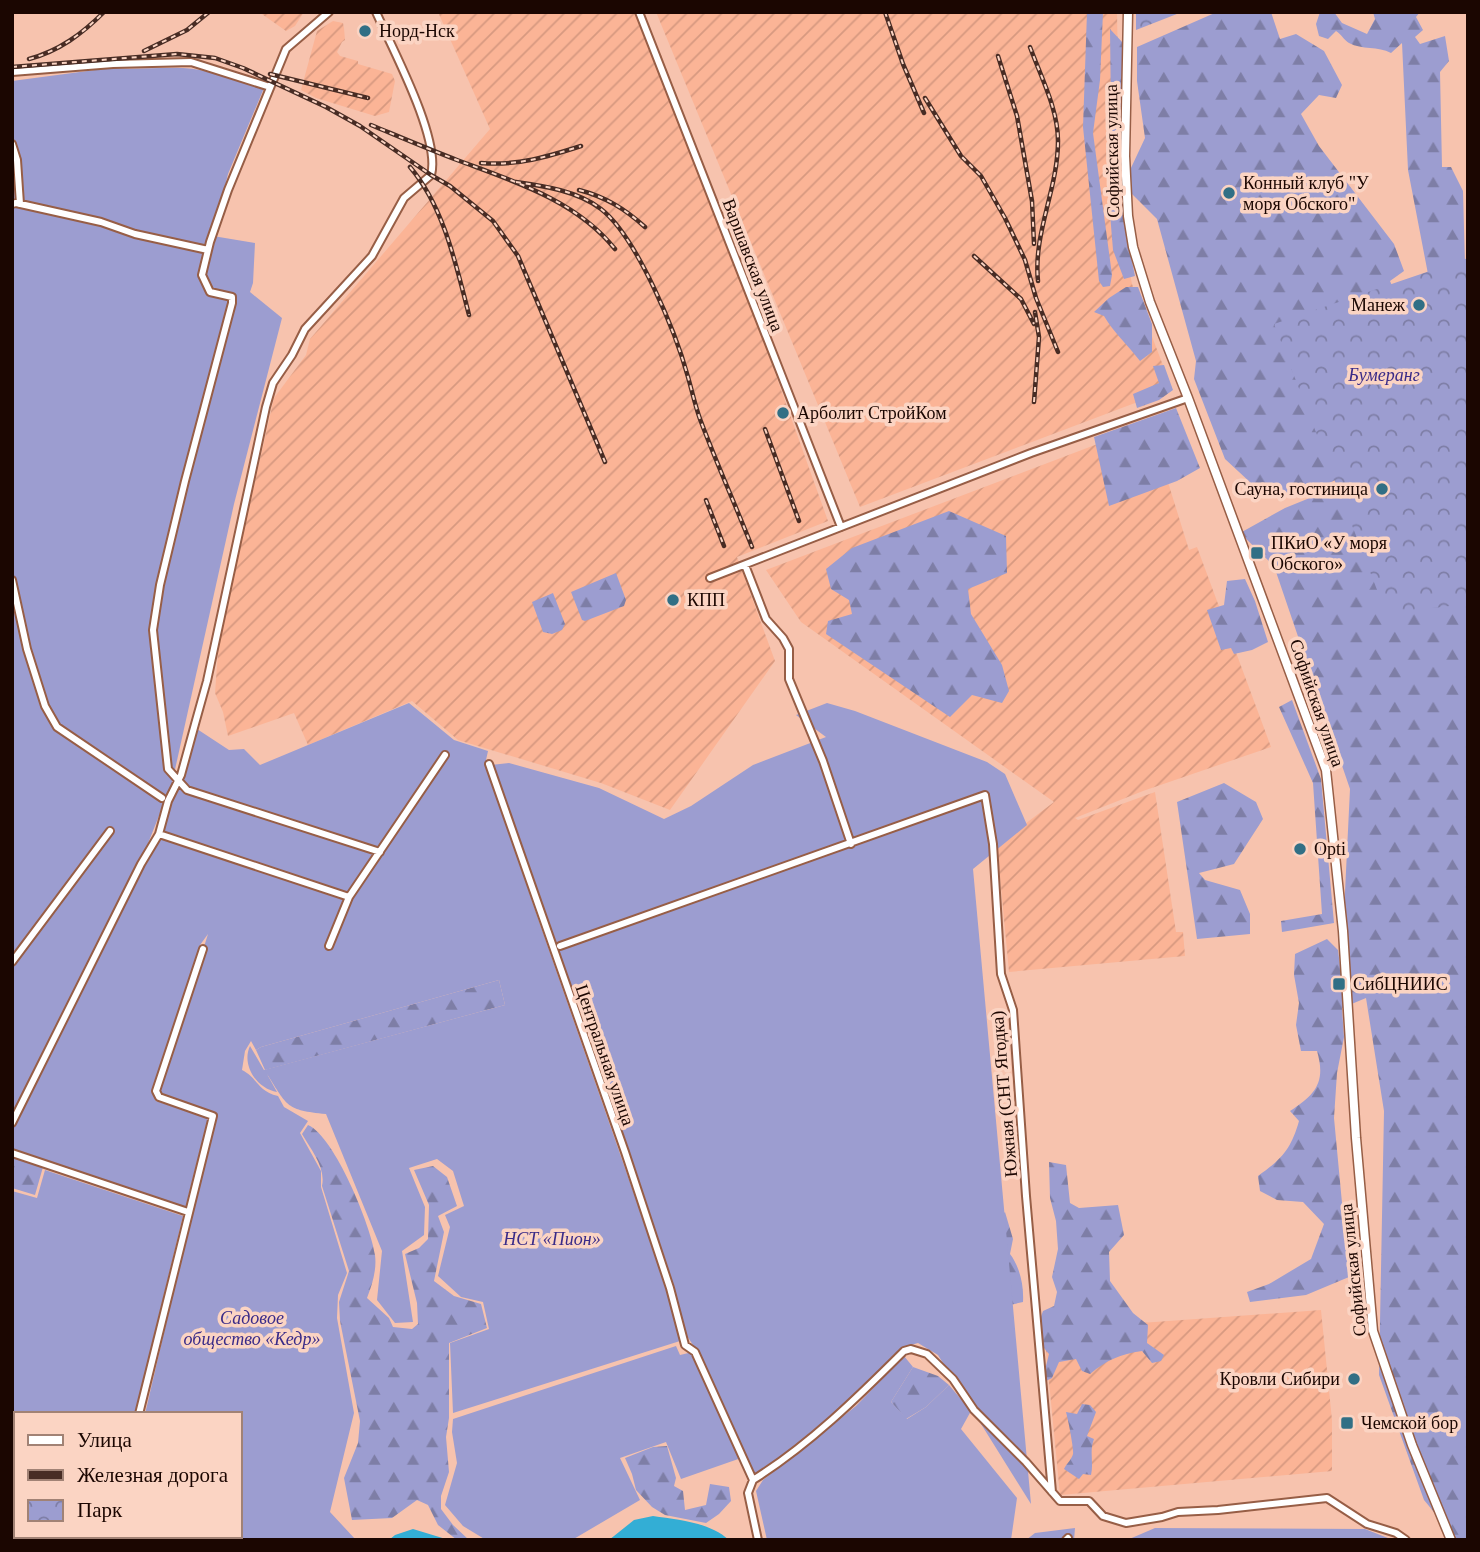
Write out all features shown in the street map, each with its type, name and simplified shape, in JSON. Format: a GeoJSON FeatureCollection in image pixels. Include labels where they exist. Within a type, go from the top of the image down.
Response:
{"type":"FeatureCollection","features":[{"type":"Feature","properties":{"kind":"main road","name":"Софийская улица"},"geometry":{"type":"LineString","coordinates":[[1128,12],[1125,156],[1128,216],[1142,278],[1326,770],[1343,931],[1356,1138],[1373,1331],[1412,1445],[1451,1540]]}},
{"type":"Feature","properties":{"kind":"street"},"geometry":{"type":"LineString","coordinates":[[329,12],[286,49],[228,190],[208,250],[202,275],[210,292],[232,297],[232,303],[160,585],[153,630],[168,769],[187,790],[380,852]]}},
{"type":"Feature","properties":{"kind":"street"},"geometry":{"type":"LineString","coordinates":[[12,1123],[141,864],[159,834],[181,775],[207,681],[273,383],[305,329],[372,256],[404,198],[431,176],[431,144],[405,76],[376,12]]}},
{"type":"Feature","properties":{"kind":"street","name":"Варшавская улица"},"geometry":{"type":"LineString","coordinates":[[639,12],[841,527]]}},
{"type":"Feature","properties":{"kind":"street"},"geometry":{"type":"LineString","coordinates":[[12,72],[113,64],[191,62],[270,87]]}},
{"type":"Feature","properties":{"kind":"street"},"geometry":{"type":"LineString","coordinates":[[12,144],[17,160],[16,204],[101,222],[135,234],[208,250]]}},
{"type":"Feature","properties":{"kind":"street"},"geometry":{"type":"LineString","coordinates":[[710,578],[1031,453],[1188,398]]}},
{"type":"Feature","properties":{"kind":"street"},"geometry":{"type":"LineString","coordinates":[[560,946],[851,844],[823,761],[789,679],[789,649],[766,619],[745,565]]}},
{"type":"Feature","properties":{"kind":"street"},"geometry":{"type":"LineString","coordinates":[[12,580],[27,649],[45,706],[57,727],[162,798]]}},
{"type":"Feature","properties":{"kind":"street"},"geometry":{"type":"LineString","coordinates":[[329,946],[349,897],[445,755]]}},
{"type":"Feature","properties":{"kind":"street","name":"Центральная улица"},"geometry":{"type":"LineString","coordinates":[[489,764],[625,1152],[670,1288],[685,1345],[695,1352],[753,1480]]}},
{"type":"Feature","properties":{"kind":"street","name":"Южная (СНТ Ягодка)"},"geometry":{"type":"LineString","coordinates":[[851,844],[985,795],[993,844],[1001,974],[1013,1010],[1052,1493]]}},
{"type":"Feature","properties":{"kind":"street"},"geometry":{"type":"LineString","coordinates":[[12,962],[110,831]]}},
{"type":"Feature","properties":{"kind":"street"},"geometry":{"type":"LineString","coordinates":[[159,834],[349,897]]}},
{"type":"Feature","properties":{"kind":"street"},"geometry":{"type":"LineString","coordinates":[[139,1412],[212,1116],[159,1097],[156,1091],[203,950]]}},
{"type":"Feature","properties":{"kind":"street"},"geometry":{"type":"LineString","coordinates":[[12,1153],[188,1212]]}},
{"type":"Feature","properties":{"kind":"street"},"geometry":{"type":"LineString","coordinates":[[758,1540],[748,1493],[753,1480],[804,1444],[848,1406],[904,1351],[911,1349],[927,1353],[953,1379],[974,1410],[1060,1501],[1089,1501],[1103,1516],[1125,1522],[1162,1517],[1178,1511],[1218,1510],[1327,1498],[1367,1524],[1396,1533],[1406,1540]]}},
{"type":"Feature","properties":{"kind":"shaded area"},"geometry":{"type":"Polygon","coordinates":[[[259,12],[304,12],[295,26],[286,31],[259,12]]]}},
{"type":"Feature","properties":{"kind":"shaded area"},"geometry":{"type":"Polygon","coordinates":[[[438,12],[640,12],[662,57],[828,521],[737,557],[775,661],[670,810],[601,783],[458,740],[412,701],[308,745],[294,713],[228,736],[223,712],[215,693],[219,639],[274,398],[306,355],[310,339],[490,129],[438,12]]]}},
{"type":"Feature","properties":{"kind":"shaded area"},"geometry":{"type":"Polygon","coordinates":[[[656,12],[1117,12],[1121,229],[1132,284],[1172,389],[860,507],[656,12]]]}},
{"type":"Feature","properties":{"kind":"shaded area"},"geometry":{"type":"Polygon","coordinates":[[[333,21],[343,23],[344,28],[345,40],[337,52],[340,56],[392,74],[395,81],[389,112],[375,116],[316,98],[301,90],[317,31],[333,21]]]}},
{"type":"Feature","properties":{"kind":"shaded area"},"geometry":{"type":"Polygon","coordinates":[[[1150,424],[1189,550],[1197,547],[1271,747],[1143,791],[1075,818],[1078,820],[1155,792],[1176,932],[1183,932],[1185,956],[1009,972],[997,845],[1054,802],[801,622],[766,570],[1150,424]]]}},
{"type":"Feature","properties":{"kind":"shaded area"},"geometry":{"type":"Polygon","coordinates":[[[1321,1310],[1332,1420],[1332,1471],[1060,1495],[1044,1330],[1321,1310]]]}},
{"type":"Feature","properties":{"kind":"shaded area"},"geometry":{"type":"Polygon","coordinates":[[[653,1516],[703,1526],[729,1540],[609,1540],[634,1520],[653,1516]]]}},
{"type":"Feature","properties":{"kind":"shaded area"},"geometry":{"type":"Polygon","coordinates":[[[413,1529],[449,1540],[389,1540],[413,1529]]]}},
{"type":"Feature","properties":{"kind":"green space"},"geometry":{"type":"Polygon","coordinates":[[[1087,12],[1103,12],[1100,80],[1093,133],[1112,275],[1110,286],[1103,287],[1099,281],[1083,127],[1087,12]]]}},
{"type":"Feature","properties":{"kind":"green space"},"geometry":{"type":"Polygon","coordinates":[[[1136,12],[1182,12],[1136,30],[1136,12]]]}},
{"type":"Feature","properties":{"kind":"green space"},"geometry":{"type":"Polygon","coordinates":[[[1217,12],[1271,12],[1280,39],[1296,34],[1324,51],[1342,85],[1336,98],[1319,95],[1301,114],[1319,146],[1394,244],[1404,271],[1390,281],[1418,345],[1428,274],[1408,170],[1402,43],[1391,53],[1359,47],[1349,43],[1336,31],[1328,39],[1319,36],[1316,24],[1320,12],[1334,12],[1342,23],[1367,34],[1375,19],[1373,12],[1420,12],[1416,17],[1423,30],[1415,37],[1420,44],[1445,36],[1449,61],[1440,72],[1442,167],[1451,167],[1463,191],[1465,264],[1468,270],[1400,446],[1318,489],[1273,497],[1252,484],[1225,459],[1194,379],[1196,361],[1157,219],[1123,185],[1145,138],[1137,81],[1137,47],[1217,12]]]}},
{"type":"Feature","properties":{"kind":"green space"},"geometry":{"type":"Polygon","coordinates":[[[1110,29],[1123,43],[1120,175],[1125,227],[1135,276],[1124,279],[1113,250],[1107,177],[1111,117],[1110,29]]]}},
{"type":"Feature","properties":{"kind":"green space"},"geometry":{"type":"Polygon","coordinates":[[[110,68],[193,69],[264,88],[228,174],[213,236],[255,243],[250,292],[282,318],[234,504],[172,783],[145,851],[12,1118],[12,81],[110,68]]]}},
{"type":"Feature","properties":{"kind":"green space","name":"Бумеранг"},"geometry":{"type":"Polygon","coordinates":[[[1468,258],[1468,604],[1386,613],[1274,324],[1468,258]]]}},
{"type":"Feature","properties":{"kind":"green space"},"geometry":{"type":"Polygon","coordinates":[[[1126,287],[1138,287],[1152,324],[1152,352],[1140,361],[1104,316],[1094,312],[1126,287]]]}},
{"type":"Feature","properties":{"kind":"green space"},"geometry":{"type":"Polygon","coordinates":[[[1164,365],[1173,390],[1159,400],[1137,408],[1133,394],[1159,383],[1153,366],[1164,365]]]}},
{"type":"Feature","properties":{"kind":"green space"},"geometry":{"type":"Polygon","coordinates":[[[1176,408],[1200,468],[1177,481],[1109,506],[1094,437],[1176,408]]]}},
{"type":"Feature","properties":{"kind":"green space"},"geometry":{"type":"Polygon","coordinates":[[[1364,476],[1468,478],[1468,1540],[1457,1540],[1424,1500],[1379,1375],[1384,1111],[1366,998],[1342,1008],[1344,1037],[1337,1073],[1334,1118],[1349,1277],[1306,1295],[1250,1302],[1247,1292],[1269,1284],[1311,1259],[1324,1224],[1303,1202],[1277,1200],[1260,1191],[1258,1176],[1279,1159],[1289,1146],[1299,1121],[1290,1111],[1312,1093],[1319,1079],[1317,1051],[1301,1051],[1296,1025],[1299,1003],[1294,975],[1295,954],[1327,939],[1338,950],[1341,974],[1350,789],[1274,566],[1240,533],[1285,508],[1364,476]]]}},
{"type":"Feature","properties":{"kind":"green space"},"geometry":{"type":"Polygon","coordinates":[[[949,511],[1006,536],[1007,573],[968,589],[971,614],[1002,665],[1009,691],[1002,703],[972,695],[950,717],[826,634],[828,621],[852,614],[849,600],[831,589],[826,569],[852,548],[949,511]]]}},
{"type":"Feature","properties":{"kind":"green space"},"geometry":{"type":"Polygon","coordinates":[[[616,573],[626,600],[624,606],[582,620],[571,592],[616,573]]]}},
{"type":"Feature","properties":{"kind":"green space"},"geometry":{"type":"Polygon","coordinates":[[[1245,579],[1268,642],[1252,650],[1234,654],[1231,648],[1221,650],[1207,610],[1224,605],[1227,581],[1245,579]]]}},
{"type":"Feature","properties":{"kind":"green space"},"geometry":{"type":"Polygon","coordinates":[[[553,593],[565,624],[562,630],[552,634],[543,632],[532,602],[553,593]]]}},
{"type":"Feature","properties":{"kind":"green space"},"geometry":{"type":"Polygon","coordinates":[[[1292,700],[1321,779],[1334,923],[1282,932],[1281,921],[1322,914],[1313,783],[1279,707],[1292,700]]]}},
{"type":"Feature","properties":{"kind":"green space"},"geometry":{"type":"Polygon","coordinates":[[[409,703],[454,740],[488,751],[486,760],[533,904],[672,1303],[680,1341],[453,1413],[450,1343],[489,1329],[483,1302],[461,1297],[438,1276],[450,1227],[445,1215],[464,1206],[453,1171],[437,1159],[409,1168],[425,1207],[424,1235],[402,1251],[413,1322],[395,1323],[377,1300],[382,1251],[326,1114],[303,1111],[289,1105],[267,1074],[277,1092],[257,1081],[249,1068],[250,1046],[264,1070],[505,1005],[499,980],[256,1050],[251,1041],[245,1051],[242,1070],[266,1091],[278,1096],[284,1107],[308,1121],[300,1133],[321,1171],[321,1187],[347,1273],[338,1295],[337,1318],[354,1413],[330,1512],[356,1540],[115,1540],[242,1538],[242,1412],[145,1412],[215,1114],[161,1096],[159,1090],[208,934],[200,945],[152,1092],[156,1101],[208,1118],[185,1209],[12,1150],[12,1128],[143,865],[165,828],[174,790],[197,729],[229,750],[244,749],[260,765],[409,703]]]}},
{"type":"Feature","properties":{"kind":"green space"},"geometry":{"type":"Polygon","coordinates":[[[827,703],[855,711],[987,762],[1005,774],[1027,825],[973,869],[1031,1504],[938,1355],[918,1343],[904,1347],[849,1405],[756,1475],[744,1457],[681,1479],[666,1442],[620,1458],[640,1500],[572,1540],[486,1540],[463,1526],[445,1505],[457,1463],[452,1432],[453,1419],[676,1346],[680,1355],[697,1351],[687,1336],[655,1233],[491,765],[509,763],[599,788],[664,819],[691,806],[753,765],[826,737],[796,715],[827,703]]]}},
{"type":"Feature","properties":{"kind":"green space"},"geometry":{"type":"Polygon","coordinates":[[[1224,783],[1256,802],[1263,819],[1234,864],[1199,873],[1205,880],[1240,890],[1250,914],[1250,934],[1197,939],[1177,802],[1224,783]]]}},
{"type":"Feature","properties":{"kind":"green space"},"geometry":{"type":"Polygon","coordinates":[[[499,980],[505,1005],[265,1070],[256,1050],[261,1047],[499,980]]]}},
{"type":"Feature","properties":{"kind":"green space"},"geometry":{"type":"Polygon","coordinates":[[[308,1125],[329,1146],[359,1204],[375,1255],[375,1272],[367,1298],[389,1318],[393,1327],[412,1329],[418,1324],[417,1303],[405,1254],[419,1248],[428,1239],[429,1205],[414,1170],[433,1166],[447,1177],[457,1206],[438,1216],[444,1232],[434,1281],[454,1296],[481,1304],[487,1328],[449,1343],[449,1418],[446,1437],[449,1472],[441,1496],[441,1509],[469,1540],[457,1540],[438,1525],[428,1505],[417,1500],[392,1518],[352,1520],[344,1478],[358,1443],[360,1421],[340,1321],[339,1302],[349,1271],[322,1186],[320,1165],[302,1134],[308,1125]]]}},
{"type":"Feature","properties":{"kind":"green space"},"geometry":{"type":"Polygon","coordinates":[[[12,1157],[43,1167],[35,1195],[12,1188],[12,1157]]]}},
{"type":"Feature","properties":{"kind":"green space"},"geometry":{"type":"Polygon","coordinates":[[[1049,1162],[1066,1165],[1070,1203],[1079,1208],[1118,1205],[1124,1235],[1109,1252],[1110,1281],[1133,1313],[1148,1325],[1147,1343],[1164,1355],[1161,1361],[1152,1363],[1142,1351],[1134,1352],[1114,1358],[1090,1374],[1082,1371],[1076,1359],[1059,1362],[1052,1378],[1046,1381],[1044,1374],[1049,1354],[1040,1339],[1039,1328],[1043,1311],[1054,1306],[1057,1292],[1052,1277],[1058,1249],[1056,1221],[1050,1198],[1049,1162]]]}},
{"type":"Feature","properties":{"kind":"green space"},"geometry":{"type":"Polygon","coordinates":[[[45,1170],[183,1216],[135,1412],[14,1412],[14,1538],[106,1540],[12,1540],[12,1191],[37,1198],[45,1170]]]}},
{"type":"Feature","properties":{"kind":"green space"},"geometry":{"type":"Polygon","coordinates":[[[1005,1212],[1013,1239],[1010,1254],[1019,1271],[1023,1296],[1023,1302],[1010,1305],[996,1222],[1005,1212]]]}},
{"type":"Feature","properties":{"kind":"green space"},"geometry":{"type":"Polygon","coordinates":[[[904,1356],[913,1367],[891,1402],[907,1419],[926,1407],[949,1385],[971,1411],[961,1429],[1017,1498],[1011,1540],[767,1540],[756,1491],[763,1480],[856,1406],[904,1356]]]}},
{"type":"Feature","properties":{"kind":"green space"},"geometry":{"type":"Polygon","coordinates":[[[913,1367],[938,1376],[949,1385],[926,1407],[906,1419],[891,1402],[913,1367]]]}},
{"type":"Feature","properties":{"kind":"green space"},"geometry":{"type":"Polygon","coordinates":[[[1082,1404],[1090,1405],[1096,1412],[1087,1436],[1094,1439],[1091,1475],[1083,1474],[1079,1479],[1064,1469],[1073,1454],[1066,1412],[1077,1414],[1082,1404]]]}},
{"type":"Feature","properties":{"kind":"green space"},"geometry":{"type":"Polygon","coordinates":[[[667,1446],[676,1478],[674,1486],[683,1491],[685,1510],[706,1505],[710,1484],[729,1487],[731,1501],[706,1523],[665,1515],[652,1507],[636,1490],[625,1458],[653,1447],[667,1446]]]}},
{"type":"Feature","properties":{"kind":"green space"},"geometry":{"type":"Polygon","coordinates":[[[1075,1528],[1074,1540],[1026,1540],[1035,1533],[1075,1528]]]}},
{"type":"Feature","properties":{"kind":"green space"},"geometry":{"type":"Polygon","coordinates":[[[1155,1528],[1365,1529],[1393,1540],[1127,1540],[1155,1528]]]}},
{"type":"Feature","properties":{"kind":"railway"},"geometry":{"type":"LineString","coordinates":[[29,59],[70,41],[104,12]]}},
{"type":"Feature","properties":{"kind":"railway"},"geometry":{"type":"LineString","coordinates":[[144,51],[187,30],[209,12]]}},
{"type":"Feature","properties":{"kind":"railway"},"geometry":{"type":"LineString","coordinates":[[885,12],[924,113]]}},
{"type":"Feature","properties":{"kind":"railway"},"geometry":{"type":"LineString","coordinates":[[1030,47],[1052,105],[1058,141],[1054,176],[1039,246],[1038,281]]}},
{"type":"Feature","properties":{"kind":"railway"},"geometry":{"type":"LineString","coordinates":[[12,67],[177,54],[215,58],[243,68],[360,126],[450,186],[493,221],[518,256],[605,462]]}},
{"type":"Feature","properties":{"kind":"railway"},"geometry":{"type":"LineString","coordinates":[[998,56],[1017,116],[1032,201],[1034,244]]}},
{"type":"Feature","properties":{"kind":"railway"},"geometry":{"type":"LineString","coordinates":[[270,74],[368,98]]}},
{"type":"Feature","properties":{"kind":"railway"},"geometry":{"type":"LineString","coordinates":[[925,98],[961,156],[981,176],[1005,218],[1025,260],[1036,298],[1058,352]]}},
{"type":"Feature","properties":{"kind":"railway"},"geometry":{"type":"LineString","coordinates":[[371,125],[542,194],[582,217],[615,249]]}},
{"type":"Feature","properties":{"kind":"railway"},"geometry":{"type":"LineString","coordinates":[[481,163],[519,162],[581,146]]}},
{"type":"Feature","properties":{"kind":"railway"},"geometry":{"type":"LineString","coordinates":[[410,167],[422,183],[440,218],[454,257],[469,315]]}},
{"type":"Feature","properties":{"kind":"railway"},"geometry":{"type":"LineString","coordinates":[[516,182],[560,190],[592,203],[615,222],[628,241],[665,312],[700,419],[752,547]]}},
{"type":"Feature","properties":{"kind":"railway"},"geometry":{"type":"LineString","coordinates":[[579,190],[615,204],[645,227]]}},
{"type":"Feature","properties":{"kind":"railway"},"geometry":{"type":"LineString","coordinates":[[974,256],[1021,299],[1034,324]]}},
{"type":"Feature","properties":{"kind":"railway"},"geometry":{"type":"LineString","coordinates":[[1034,402],[1039,337],[1035,312]]}},
{"type":"Feature","properties":{"kind":"railway"},"geometry":{"type":"LineString","coordinates":[[765,429],[799,521]]}},
{"type":"Feature","properties":{"kind":"railway"},"geometry":{"type":"LineString","coordinates":[[706,500],[724,546]]}},
{"type":"Feature","properties":{"kind":"place","name":"Норд-Нск"},"geometry":{"type":"Point","coordinates":[365,31]}},
{"type":"Feature","properties":{"kind":"place","name":"Конный клуб \"У моря Обского\""},"geometry":{"type":"Point","coordinates":[1229,193]}},
{"type":"Feature","properties":{"kind":"place","name":"Манеж"},"geometry":{"type":"Point","coordinates":[1419,305]}},
{"type":"Feature","properties":{"kind":"place","name":"Арболит СтройКом"},"geometry":{"type":"Point","coordinates":[783,413]}},
{"type":"Feature","properties":{"kind":"place","name":"Сауна, гостиница"},"geometry":{"type":"Point","coordinates":[1382,489]}},
{"type":"Feature","properties":{"kind":"place","name":"ПКиО «У моря Обского»"},"geometry":{"type":"Point","coordinates":[1257,553]}},
{"type":"Feature","properties":{"kind":"place","name":"КПП"},"geometry":{"type":"Point","coordinates":[673,600]}},
{"type":"Feature","properties":{"kind":"place","name":"Opti"},"geometry":{"type":"Point","coordinates":[1300,849]}},
{"type":"Feature","properties":{"kind":"place","name":"СибЦНИИС"},"geometry":{"type":"Point","coordinates":[1339,984]}},
{"type":"Feature","properties":{"kind":"place","name":"Кровли Сибири"},"geometry":{"type":"Point","coordinates":[1354,1379]}},
{"type":"Feature","properties":{"kind":"place","name":"Чемской бор"},"geometry":{"type":"Point","coordinates":[1347,1423]}},
{"type":"Feature","properties":{"kind":"park label","name":"НСТ «Пион»"},"geometry":{"type":"Point","coordinates":[552,1239]}},
{"type":"Feature","properties":{"kind":"park label","name":"Садовое общество «Кедр»"},"geometry":{"type":"Point","coordinates":[252,1328]}}]}
